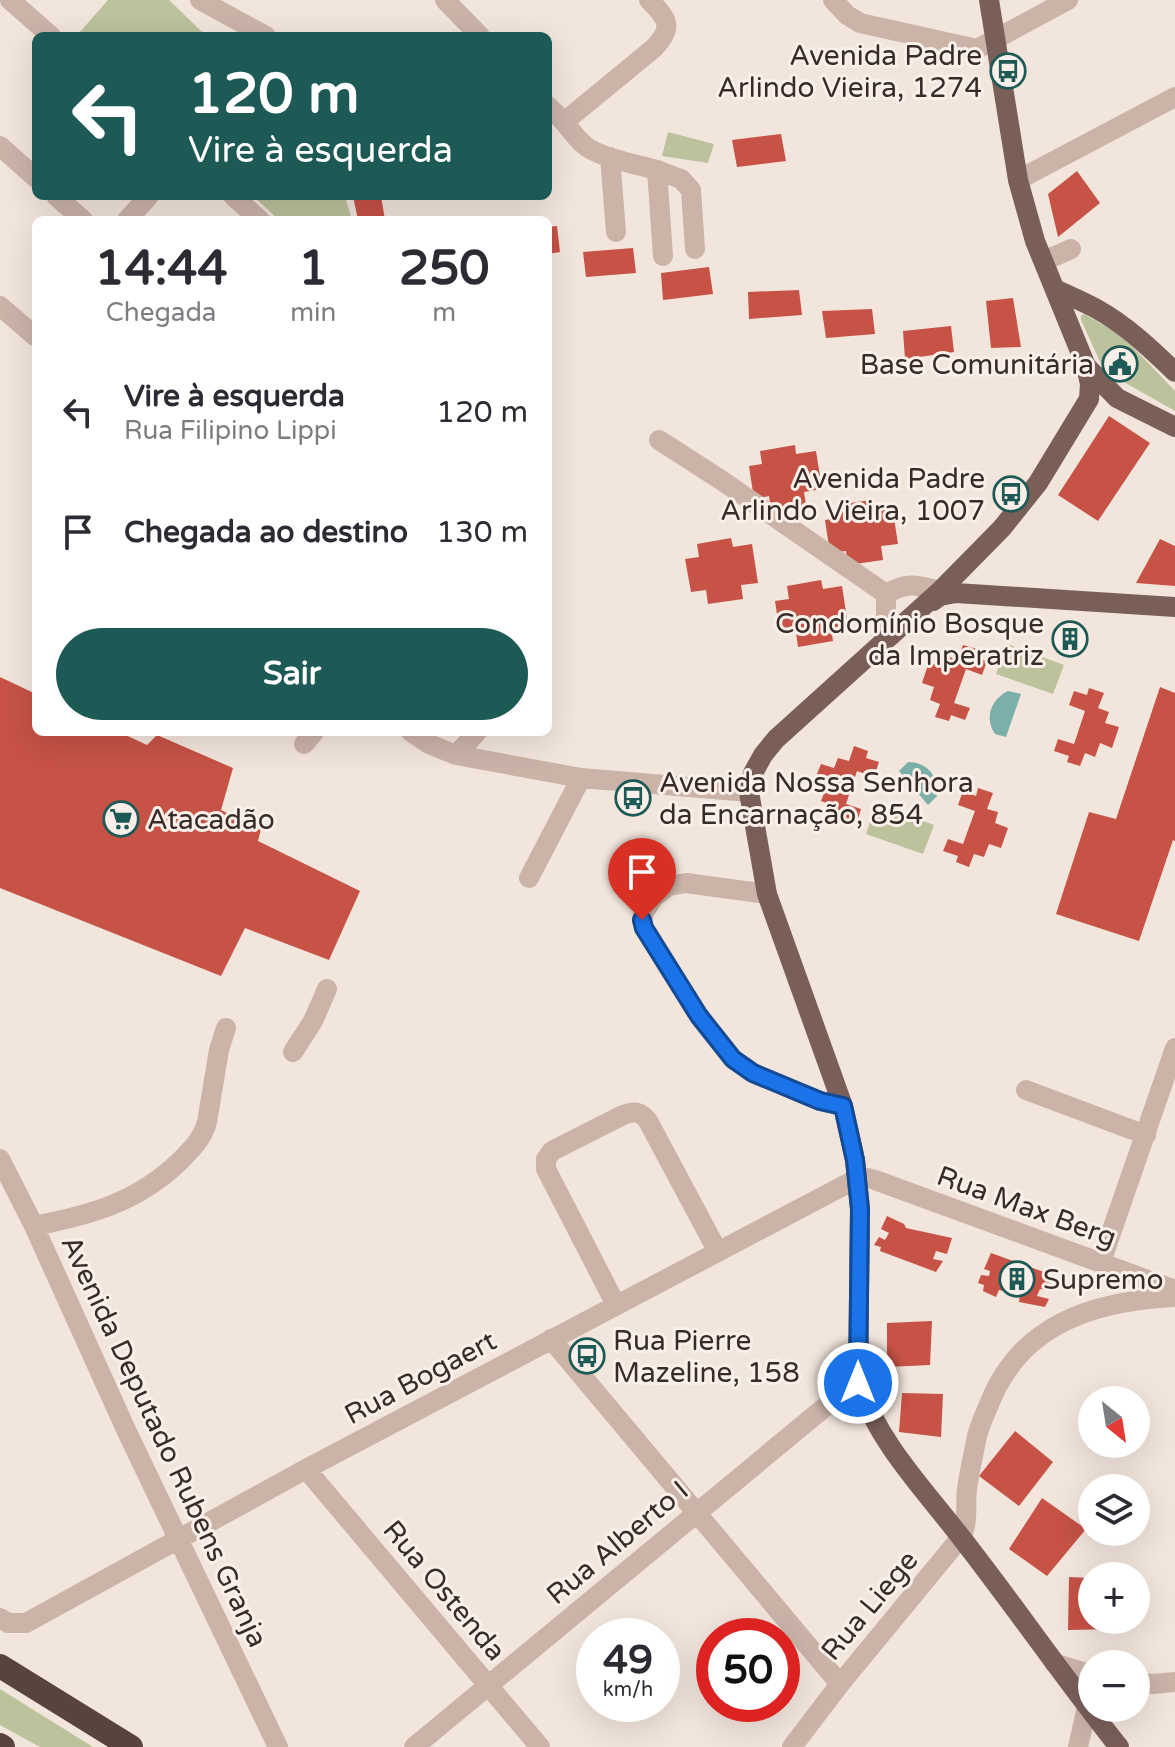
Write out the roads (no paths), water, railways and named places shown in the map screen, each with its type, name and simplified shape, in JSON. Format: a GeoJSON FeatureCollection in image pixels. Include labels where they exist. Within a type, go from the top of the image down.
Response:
{"type":"FeatureCollection","features":[{"type":"Feature","properties":{"kind":"highway"},"geometry":{"type":"LineString","coordinates":[[0,1666],[131,1747]]}},
{"type":"Feature","properties":{"kind":"main road"},"geometry":{"type":"LineString","coordinates":[[989,0],[1018,180],[1035,241],[1086,366],[1089,399],[1038,483],[967,566],[958,582],[948,592],[922,607],[776,739],[753,773],[749,792],[767,894],[843,1106],[858,1178],[858,1383],[867,1409],[892,1451],[961,1537],[1078,1695]]}},
{"type":"Feature","properties":{"kind":"main road"},"geometry":{"type":"LineString","coordinates":[[1055,289],[1097,309],[1126,328],[1175,372]]}},
{"type":"Feature","properties":{"kind":"main road"},"geometry":{"type":"LineString","coordinates":[[1086,366],[1117,398],[1175,427]]}},
{"type":"Feature","properties":{"kind":"main road"},"geometry":{"type":"LineString","coordinates":[[1089,399],[1117,398]]}},
{"type":"Feature","properties":{"kind":"main road"},"geometry":{"type":"LineString","coordinates":[[948,592],[1175,607]]}},
{"type":"Feature","properties":{"kind":"main road"},"geometry":{"type":"LineString","coordinates":[[1099,1722],[1119,1747]]}},
{"type":"Feature","properties":{"kind":"street"},"geometry":{"type":"LineString","coordinates":[[10,0],[46,32]]}},
{"type":"Feature","properties":{"kind":"street"},"geometry":{"type":"LineString","coordinates":[[200,0],[259,32]]}},
{"type":"Feature","properties":{"kind":"street"},"geometry":{"type":"LineString","coordinates":[[445,0],[476,32]]}},
{"type":"Feature","properties":{"kind":"street"},"geometry":{"type":"LineString","coordinates":[[564,122],[665,37],[668,28],[666,20],[649,0]]}},
{"type":"Feature","properties":{"kind":"street"},"geometry":{"type":"LineString","coordinates":[[833,0],[860,23],[977,49],[1068,0]]}},
{"type":"Feature","properties":{"kind":"street"},"geometry":{"type":"LineString","coordinates":[[1018,180],[1175,97]]}},
{"type":"Feature","properties":{"kind":"street"},"geometry":{"type":"LineString","coordinates":[[552,110],[590,149],[681,179],[691,190],[695,249]]}},
{"type":"Feature","properties":{"kind":"street"},"geometry":{"type":"LineString","coordinates":[[0,146],[32,174]]}},
{"type":"Feature","properties":{"kind":"street"},"geometry":{"type":"LineString","coordinates":[[610,157],[616,232]]}},
{"type":"Feature","properties":{"kind":"street"},"geometry":{"type":"LineString","coordinates":[[657,170],[663,256]]}},
{"type":"Feature","properties":{"kind":"street"},"geometry":{"type":"LineString","coordinates":[[60,200],[78,216]]}},
{"type":"Feature","properties":{"kind":"street"},"geometry":{"type":"LineString","coordinates":[[131,216],[145,200]]}},
{"type":"Feature","properties":{"kind":"street"},"geometry":{"type":"LineString","coordinates":[[238,200],[256,216]]}},
{"type":"Feature","properties":{"kind":"street"},"geometry":{"type":"LineString","coordinates":[[1044,261],[1071,249]]}},
{"type":"Feature","properties":{"kind":"street"},"geometry":{"type":"LineString","coordinates":[[0,306],[32,329]]}},
{"type":"Feature","properties":{"kind":"street"},"geometry":{"type":"LineString","coordinates":[[659,440],[886,594]]}},
{"type":"Feature","properties":{"kind":"street"},"geometry":{"type":"LineString","coordinates":[[886,594],[902,585],[911,584],[948,592]]}},
{"type":"Feature","properties":{"kind":"street"},"geometry":{"type":"LineString","coordinates":[[886,594],[886,622],[892,635]]}},
{"type":"Feature","properties":{"kind":"street"},"geometry":{"type":"LineString","coordinates":[[417,736],[456,755],[581,778],[749,792]]}},
{"type":"Feature","properties":{"kind":"street"},"geometry":{"type":"LineString","coordinates":[[456,755],[473,736]]}},
{"type":"Feature","properties":{"kind":"street"},"geometry":{"type":"LineString","coordinates":[[529,878],[581,778]]}},
{"type":"Feature","properties":{"kind":"street"},"geometry":{"type":"LineString","coordinates":[[767,894],[686,883],[669,886],[654,897],[642,920],[699,1016],[733,1059],[753,1073],[820,1101],[843,1106]]}},
{"type":"Feature","properties":{"kind":"street"},"geometry":{"type":"LineString","coordinates":[[293,1052],[313,1021],[327,989]]}},
{"type":"Feature","properties":{"kind":"street"},"geometry":{"type":"LineString","coordinates":[[34,1226],[96,1212],[128,1199],[152,1185],[194,1147],[206,1129],[219,1050],[226,1028]]}},
{"type":"Feature","properties":{"kind":"street"},"geometry":{"type":"LineString","coordinates":[[1101,1262],[1175,1048]]}},
{"type":"Feature","properties":{"kind":"street"},"geometry":{"type":"LineString","coordinates":[[1026,1090],[1146,1135]]}},
{"type":"Feature","properties":{"kind":"street"},"geometry":{"type":"LineString","coordinates":[[616,1305],[546,1169],[546,1159],[552,1151],[623,1115],[633,1111],[642,1113],[718,1252]]}},
{"type":"Feature","properties":{"kind":"street","name":"Avenida Deputado Rubens Granja"},"geometry":{"type":"LineString","coordinates":[[0,1159],[278,1747]]}},
{"type":"Feature","properties":{"kind":"street","name":"Rua Bogaert"},"geometry":{"type":"LineString","coordinates":[[4,1620],[26,1623],[306,1469],[858,1178]]}},
{"type":"Feature","properties":{"kind":"street","name":"Rua Max Berg"},"geometry":{"type":"LineString","coordinates":[[858,1178],[875,1180],[1175,1290]]}},
{"type":"Feature","properties":{"kind":"street"},"geometry":{"type":"LineString","coordinates":[[961,1537],[966,1522],[967,1491],[977,1434],[995,1387],[1019,1353],[1056,1325],[1093,1308],[1175,1297]]}},
{"type":"Feature","properties":{"kind":"street"},"geometry":{"type":"LineString","coordinates":[[551,1339],[840,1684]]}},
{"type":"Feature","properties":{"kind":"street","name":"Rua Alberto I"},"geometry":{"type":"LineString","coordinates":[[414,1747],[837,1397],[858,1383]]}},
{"type":"Feature","properties":{"kind":"street","name":"Rua Ostenda"},"geometry":{"type":"LineString","coordinates":[[306,1469],[540,1747]]}},
{"type":"Feature","properties":{"kind":"street","name":"Rua Liege"},"geometry":{"type":"LineString","coordinates":[[792,1747],[961,1537]]}},
{"type":"Feature","properties":{"kind":"street"},"geometry":{"type":"LineString","coordinates":[[1054,1663],[1078,1671]]}},
{"type":"Feature","properties":{"kind":"street"},"geometry":{"type":"LineString","coordinates":[[1150,1684],[1175,1682]]}},
{"type":"Feature","properties":{"kind":"street"},"geometry":{"type":"LineString","coordinates":[[1078,1747],[1084,1722]]}},
{"type":"Feature","properties":{"kind":"water"},"geometry":{"type":"Polygon","coordinates":[[[1008,691],[1021,694],[1006,737],[995,734],[990,715],[997,699],[1008,691]]]}},
{"type":"Feature","properties":{"kind":"water"},"geometry":{"type":"Polygon","coordinates":[[[908,762],[927,768],[937,783],[937,796],[928,805],[899,771],[908,762]]]}},
{"type":"Feature","properties":{"kind":"place","name":"Avenida Padre Arlindo Vieira, 1274"},"geometry":{"type":"Point","coordinates":[1008,71]}},
{"type":"Feature","properties":{"kind":"place","name":"Base Comunitária"},"geometry":{"type":"Point","coordinates":[1120,364]}},
{"type":"Feature","properties":{"kind":"place","name":"Avenida Padre Arlindo Vieira, 1007"},"geometry":{"type":"Point","coordinates":[1011,494]}},
{"type":"Feature","properties":{"kind":"place","name":"Condomínio Bosque da Imperatriz"},"geometry":{"type":"Point","coordinates":[1070,639]}},
{"type":"Feature","properties":{"kind":"place","name":"Avenida Nossa Senhora da Encarnação, 854"},"geometry":{"type":"Point","coordinates":[633,798]}},
{"type":"Feature","properties":{"kind":"place","name":"Atacadão"},"geometry":{"type":"Point","coordinates":[121,819]}},
{"type":"Feature","properties":{"kind":"place","name":"Supremo"},"geometry":{"type":"Point","coordinates":[1017,1279]}},
{"type":"Feature","properties":{"kind":"place","name":"Rua Pierre Mazeline, 158"},"geometry":{"type":"Point","coordinates":[587,1356]}}]}
